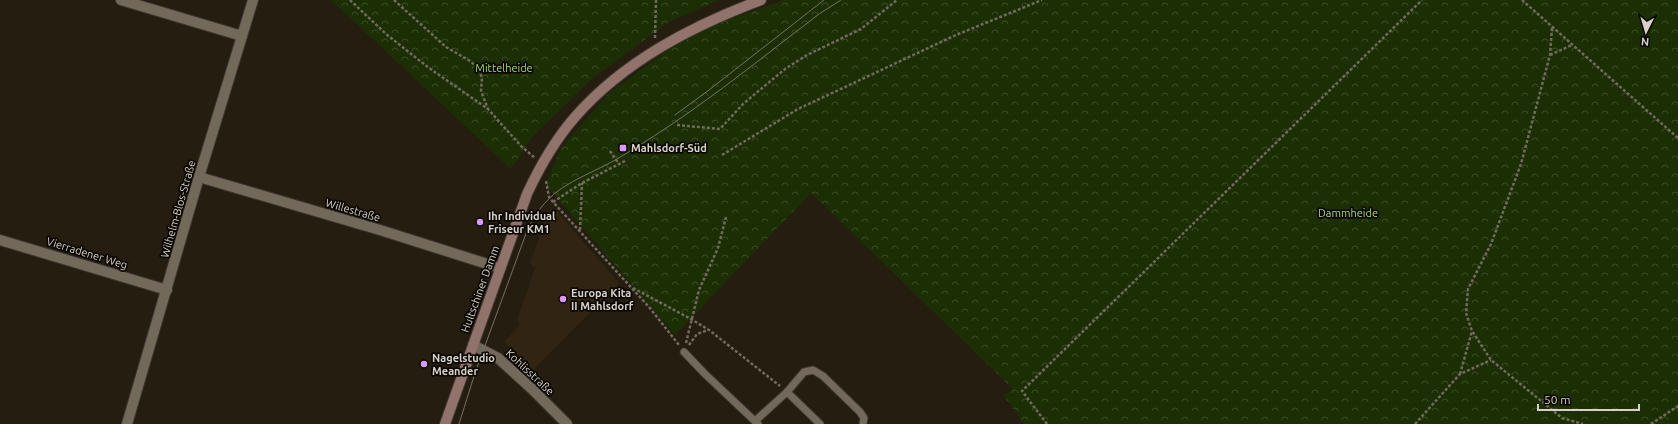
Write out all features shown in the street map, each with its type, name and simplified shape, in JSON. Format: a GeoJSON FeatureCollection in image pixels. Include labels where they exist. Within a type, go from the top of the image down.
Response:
{"type":"FeatureCollection","features":[{"type":"Feature","properties":{"kind":"main road","name":"Hultschiner Damm"},"geometry":{"type":"LineString","coordinates":[[445,424],[527,194],[551,149],[581,111],[604,89],[656,50],[685,32],[761,0]]}},
{"type":"Feature","properties":{"kind":"street"},"geometry":{"type":"LineString","coordinates":[[121,0],[242,36]]}},
{"type":"Feature","properties":{"kind":"street","name":"Wilhelm-Blos-Straße"},"geometry":{"type":"LineString","coordinates":[[127,424],[199,177],[253,0]]}},
{"type":"Feature","properties":{"kind":"street","name":"Willestraße"},"geometry":{"type":"LineString","coordinates":[[199,177],[373,228],[500,268]]}},
{"type":"Feature","properties":{"kind":"street","name":"Vierradener Weg"},"geometry":{"type":"LineString","coordinates":[[0,240],[167,290]]}},
{"type":"Feature","properties":{"kind":"street","name":"Kohlisstraße"},"geometry":{"type":"LineString","coordinates":[[473,345],[498,358],[567,424]]}},
{"type":"Feature","properties":{"kind":"lane"},"geometry":{"type":"LineString","coordinates":[[684,352],[756,422],[787,392],[804,372],[814,370],[823,376],[860,412],[864,418],[863,424]]}},
{"type":"Feature","properties":{"kind":"lane"},"geometry":{"type":"LineString","coordinates":[[787,392],[820,424]]}},
{"type":"Feature","properties":{"kind":"path"},"geometry":{"type":"LineString","coordinates":[[350,0],[386,34],[429,68],[488,109],[521,146],[542,164],[549,197],[631,286],[684,352]]}},
{"type":"Feature","properties":{"kind":"path"},"geometry":{"type":"LineString","coordinates":[[394,0],[446,47],[470,61],[478,68],[482,78],[482,91],[488,109]]}},
{"type":"Feature","properties":{"kind":"path"},"geometry":{"type":"LineString","coordinates":[[656,0],[656,50]]}},
{"type":"Feature","properties":{"kind":"path"},"geometry":{"type":"LineString","coordinates":[[677,125],[720,129],[743,104],[785,69],[808,55],[861,29],[897,0]]}},
{"type":"Feature","properties":{"kind":"path"},"geometry":{"type":"LineString","coordinates":[[722,155],[798,109],[956,35],[1042,0]]}},
{"type":"Feature","properties":{"kind":"path"},"geometry":{"type":"LineString","coordinates":[[1046,424],[1022,391],[1422,0]]}},
{"type":"Feature","properties":{"kind":"path"},"geometry":{"type":"LineString","coordinates":[[1522,0],[1678,138]]}},
{"type":"Feature","properties":{"kind":"path"},"geometry":{"type":"LineString","coordinates":[[1552,28],[1550,55],[1521,164],[1491,244],[1468,289],[1466,313],[1472,331],[1491,360],[1562,418],[1583,424]]}},
{"type":"Feature","properties":{"kind":"path"},"geometry":{"type":"LineString","coordinates":[[1550,55],[1572,45]]}},
{"type":"Feature","properties":{"kind":"path"},"geometry":{"type":"LineString","coordinates":[[610,151],[619,164]]}},
{"type":"Feature","properties":{"kind":"path"},"geometry":{"type":"LineString","coordinates":[[553,202],[582,183],[625,161]]}},
{"type":"Feature","properties":{"kind":"path"},"geometry":{"type":"LineString","coordinates":[[580,230],[582,183]]}},
{"type":"Feature","properties":{"kind":"path"},"geometry":{"type":"LineString","coordinates":[[684,352],[699,290],[718,248],[726,216]]}},
{"type":"Feature","properties":{"kind":"path"},"geometry":{"type":"LineString","coordinates":[[631,286],[709,330],[787,392]]}},
{"type":"Feature","properties":{"kind":"path"},"geometry":{"type":"LineString","coordinates":[[684,352],[697,334],[709,330]]}},
{"type":"Feature","properties":{"kind":"path"},"geometry":{"type":"LineString","coordinates":[[1460,374],[1472,331]]}},
{"type":"Feature","properties":{"kind":"path"},"geometry":{"type":"LineString","coordinates":[[1415,424],[1460,374],[1491,360]]}},
{"type":"Feature","properties":{"kind":"path"},"geometry":{"type":"LineString","coordinates":[[1650,424],[1678,406]]}},
{"type":"Feature","properties":{"kind":"shaded area","name":"Europa Kita II Mahlsdorf"},"geometry":{"type":"Polygon","coordinates":[[[556,210],[619,283],[533,370],[504,342],[520,324],[517,320],[535,268],[530,263],[546,218],[556,210]]]}},
{"type":"Feature","properties":{"kind":"green space","name":"Mittelheide"},"geometry":{"type":"Polygon","coordinates":[[[331,0],[719,0],[669,22],[593,78],[532,137],[511,169],[331,0]]]}},
{"type":"Feature","properties":{"kind":"green space","name":"Dammheide"},"geometry":{"type":"Polygon","coordinates":[[[784,0],[1678,0],[1678,424],[1024,424],[1004,396],[1012,388],[811,193],[675,335],[546,185],[561,148],[609,93],[674,46],[713,25],[784,0]]]}},
{"type":"Feature","properties":{"kind":"tram line"},"geometry":{"type":"LineString","coordinates":[[675,115],[824,0]]}},
{"type":"Feature","properties":{"kind":"tram line"},"geometry":{"type":"LineString","coordinates":[[459,424],[475,373],[527,231],[544,203],[565,186],[617,159],[682,117],[740,75],[819,14],[841,0]]}},
{"type":"Feature","properties":{"kind":"place","name":"Mahlsdorf-Süd"},"geometry":{"type":"Point","coordinates":[623,148]}},
{"type":"Feature","properties":{"kind":"place","name":"Ihr Individual Friseur KM1"},"geometry":{"type":"Point","coordinates":[480,222]}},
{"type":"Feature","properties":{"kind":"place","name":"Europa Kita II Mahlsdorf"},"geometry":{"type":"Point","coordinates":[563,299]}},
{"type":"Feature","properties":{"kind":"place","name":"Nagelstudio Meander"},"geometry":{"type":"Point","coordinates":[424,364]}}]}
